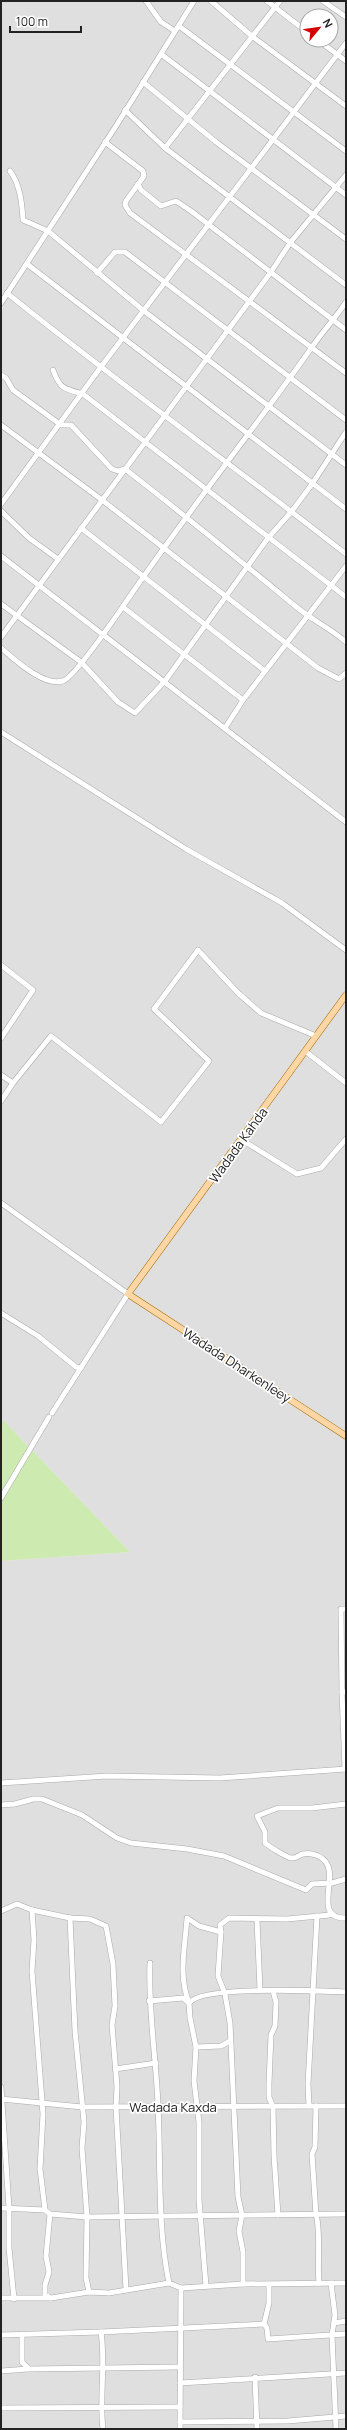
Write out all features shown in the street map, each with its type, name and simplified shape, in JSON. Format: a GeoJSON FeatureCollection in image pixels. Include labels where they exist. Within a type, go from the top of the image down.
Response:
{"type":"FeatureCollection","features":[{"type":"Feature","properties":{"kind":"main road","name":"Wadada Kahda"},"geometry":{"type":"LineString","coordinates":[[128,1294],[242,1140],[346,995]]}},
{"type":"Feature","properties":{"kind":"main road","name":"Wadada Dharkenleey"},"geometry":{"type":"LineString","coordinates":[[128,1294],[346,1436]]}},
{"type":"Feature","properties":{"kind":"street"},"geometry":{"type":"LineString","coordinates":[[146,1],[160,22],[175,31]]}},
{"type":"Feature","properties":{"kind":"street"},"geometry":{"type":"LineString","coordinates":[[1,303],[194,1]]}},
{"type":"Feature","properties":{"kind":"street"},"geometry":{"type":"LineString","coordinates":[[211,1],[253,37],[346,106]]}},
{"type":"Feature","properties":{"kind":"street"},"geometry":{"type":"LineString","coordinates":[[267,1],[299,26]]}},
{"type":"Feature","properties":{"kind":"street"},"geometry":{"type":"LineString","coordinates":[[165,148],[211,92],[280,1]]}},
{"type":"Feature","properties":{"kind":"street"},"geometry":{"type":"LineString","coordinates":[[323,1],[346,17]]}},
{"type":"Feature","properties":{"kind":"street"},"geometry":{"type":"LineString","coordinates":[[179,26],[346,152]]}},
{"type":"Feature","properties":{"kind":"street"},"geometry":{"type":"LineString","coordinates":[[1,504],[83,394],[100,368],[166,283],[186,253],[274,140],[293,112],[346,43]]}},
{"type":"Feature","properties":{"kind":"street"},"geometry":{"type":"LineString","coordinates":[[329,48],[346,61]]}},
{"type":"Feature","properties":{"kind":"street"},"geometry":{"type":"LineString","coordinates":[[161,54],[346,195]]}},
{"type":"Feature","properties":{"kind":"street"},"geometry":{"type":"LineString","coordinates":[[143,82],[188,119],[346,239]]}},
{"type":"Feature","properties":{"kind":"street"},"geometry":{"type":"LineString","coordinates":[[125,110],[165,148],[346,285]]}},
{"type":"Feature","properties":{"kind":"street"},"geometry":{"type":"LineString","coordinates":[[105,142],[143,172],[144,176],[126,201],[125,205],[130,213],[186,253],[346,374]]}},
{"type":"Feature","properties":{"kind":"street"},"geometry":{"type":"LineString","coordinates":[[10,171],[15,177],[22,204],[23,220],[48,231],[144,311],[346,465]]}},
{"type":"Feature","properties":{"kind":"street"},"geometry":{"type":"LineString","coordinates":[[1,637],[206,357],[250,301],[290,243],[346,175]]}},
{"type":"Feature","properties":{"kind":"street"},"geometry":{"type":"LineString","coordinates":[[138,184],[141,190],[154,202],[161,206],[176,201],[346,330]]}},
{"type":"Feature","properties":{"kind":"street"},"geometry":{"type":"LineString","coordinates":[[97,273],[115,252],[125,252],[346,420]]}},
{"type":"Feature","properties":{"kind":"street"},"geometry":{"type":"LineString","coordinates":[[27,264],[346,509]]}},
{"type":"Feature","properties":{"kind":"street"},"geometry":{"type":"LineString","coordinates":[[7,293],[100,368],[228,462],[346,554]]}},
{"type":"Feature","properties":{"kind":"street"},"geometry":{"type":"LineString","coordinates":[[1,648],[21,665],[55,682],[66,679],[82,662],[103,634],[186,515],[207,490],[270,406],[311,348],[334,321],[346,302]]}},
{"type":"Feature","properties":{"kind":"street"},"geometry":{"type":"LineString","coordinates":[[53,370],[58,383],[64,389],[83,394],[346,597]]}},
{"type":"Feature","properties":{"kind":"street"},"geometry":{"type":"LineString","coordinates":[[1,375],[6,378],[13,390],[60,424],[71,425],[112,469],[118,471],[124,469]]}},
{"type":"Feature","properties":{"kind":"street"},"geometry":{"type":"LineString","coordinates":[[1,425],[40,452],[330,676],[339,680],[346,673]]}},
{"type":"Feature","properties":{"kind":"street"},"geometry":{"type":"LineString","coordinates":[[1,604],[82,662],[118,702],[135,713],[164,681],[227,597],[247,566],[268,538],[292,511],[312,484],[346,432]]}},
{"type":"Feature","properties":{"kind":"street"},"geometry":{"type":"LineString","coordinates":[[124,469],[186,515],[295,607],[346,642]]}},
{"type":"Feature","properties":{"kind":"street"},"geometry":{"type":"LineString","coordinates":[[1,512],[29,538],[58,559]]}},
{"type":"Feature","properties":{"kind":"street"},"geometry":{"type":"LineString","coordinates":[[81,528],[265,671]]}},
{"type":"Feature","properties":{"kind":"street"},"geometry":{"type":"LineString","coordinates":[[1,556],[346,822]]}},
{"type":"Feature","properties":{"kind":"street"},"geometry":{"type":"LineString","coordinates":[[225,728],[243,700],[286,643],[310,616],[346,566]]}},
{"type":"Feature","properties":{"kind":"street"},"geometry":{"type":"LineString","coordinates":[[123,607],[182,655],[243,700]]}},
{"type":"Feature","properties":{"kind":"street"},"geometry":{"type":"LineString","coordinates":[[1,732],[186,849],[282,903],[346,950]]}},
{"type":"Feature","properties":{"kind":"street"},"geometry":{"type":"LineString","coordinates":[[1,1101],[13,1083],[51,1036],[161,1122],[209,1061],[154,1009],[198,950],[238,993],[261,1013],[316,1036]]}},
{"type":"Feature","properties":{"kind":"street"},"geometry":{"type":"LineString","coordinates":[[1,965],[33,990],[1,1038]]}},
{"type":"Feature","properties":{"kind":"street"},"geometry":{"type":"LineString","coordinates":[[305,1051],[346,1083]]}},
{"type":"Feature","properties":{"kind":"street"},"geometry":{"type":"LineString","coordinates":[[1,1075],[13,1083]]}},
{"type":"Feature","properties":{"kind":"street"},"geometry":{"type":"LineString","coordinates":[[242,1140],[298,1174],[321,1168],[346,1139]]}},
{"type":"Feature","properties":{"kind":"street"},"geometry":{"type":"LineString","coordinates":[[1,1203],[128,1294],[50,1415],[1,1498]]}},
{"type":"Feature","properties":{"kind":"street"},"geometry":{"type":"LineString","coordinates":[[1,1312],[38,1336],[76,1367],[81,1368]]}},
{"type":"Feature","properties":{"kind":"street"},"geometry":{"type":"LineString","coordinates":[[1,1783],[107,1776],[220,1778],[346,1769],[341,1609],[346,1609]]}},
{"type":"Feature","properties":{"kind":"street"},"geometry":{"type":"LineString","coordinates":[[1,1805],[15,1804],[33,1799],[42,1799],[82,1815],[116,1838],[131,1843],[187,1849],[224,1856],[306,1890],[312,1884],[346,1879]]}},
{"type":"Feature","properties":{"kind":"street"},"geometry":{"type":"LineString","coordinates":[[346,1804],[312,1808],[278,1808],[258,1816],[265,1832],[265,1843],[292,1858],[303,1854],[319,1856],[326,1862],[330,1875],[328,1882],[330,1913],[335,1917],[346,1918]]}},
{"type":"Feature","properties":{"kind":"street"},"geometry":{"type":"LineString","coordinates":[[1,1911],[17,1904],[32,1910],[70,1918],[90,1919],[106,1926],[113,1964],[115,2006],[113,2046],[124,2216],[123,2254],[126,2289]]}},
{"type":"Feature","properties":{"kind":"street"},"geometry":{"type":"LineString","coordinates":[[32,1910],[34,1940],[32,1978],[43,2126],[40,2169],[45,2210]]}},
{"type":"Feature","properties":{"kind":"street"},"geometry":{"type":"LineString","coordinates":[[243,2284],[243,2252],[239,2231],[242,2215],[238,2196],[230,2023],[225,1994],[218,1976],[221,1932],[220,1925],[229,1918],[257,1920],[330,1915],[330,1913]]}},
{"type":"Feature","properties":{"kind":"street"},"geometry":{"type":"LineString","coordinates":[[309,2106],[308,2084],[312,1990],[318,1916]]}},
{"type":"Feature","properties":{"kind":"street"},"geometry":{"type":"LineString","coordinates":[[70,1918],[74,2030],[84,2122],[82,2148],[87,2217],[86,2278],[89,2292]]}},
{"type":"Feature","properties":{"kind":"street"},"geometry":{"type":"LineString","coordinates":[[206,2286],[194,2081],[196,2047],[188,2010],[189,2003],[183,1986],[182,1963],[185,1952],[187,1918],[199,1926],[221,1932]]}},
{"type":"Feature","properties":{"kind":"street"},"geometry":{"type":"LineString","coordinates":[[257,1920],[260,1990]]}},
{"type":"Feature","properties":{"kind":"street"},"geometry":{"type":"LineString","coordinates":[[150,1963],[149,2001],[156,2063],[161,2215],[169,2283]]}},
{"type":"Feature","properties":{"kind":"street"},"geometry":{"type":"LineString","coordinates":[[189,2003],[195,1997],[225,1994],[232,1991],[238,1993],[260,1990],[312,1990],[346,1992]]}},
{"type":"Feature","properties":{"kind":"street"},"geometry":{"type":"LineString","coordinates":[[273,1991],[276,2002],[275,2026],[271,2036],[269,2097],[274,2107],[273,2148],[278,2215]]}},
{"type":"Feature","properties":{"kind":"street"},"geometry":{"type":"LineString","coordinates":[[149,2001],[183,1998],[189,2003]]}},
{"type":"Feature","properties":{"kind":"street"},"geometry":{"type":"LineString","coordinates":[[196,2047],[221,2046],[230,2041]]}},
{"type":"Feature","properties":{"kind":"street"},"geometry":{"type":"LineString","coordinates":[[115,2068],[156,2063]]}},
{"type":"Feature","properties":{"kind":"street"},"geometry":{"type":"LineString","coordinates":[[1,2087],[9,2208],[9,2248],[14,2299]]}},
{"type":"Feature","properties":{"kind":"street","name":"Wadada Kaxda"},"geometry":{"type":"LineString","coordinates":[[1,2099],[82,2107],[346,2106]]}},
{"type":"Feature","properties":{"kind":"street"},"geometry":{"type":"LineString","coordinates":[[316,2106],[315,2146],[312,2154],[316,2214],[318,2222],[319,2283]]}},
{"type":"Feature","properties":{"kind":"street"},"geometry":{"type":"LineString","coordinates":[[1,2208],[45,2210],[50,2214],[87,2217],[346,2214]]}},
{"type":"Feature","properties":{"kind":"street"},"geometry":{"type":"LineString","coordinates":[[50,2214],[46,2256],[49,2272],[45,2285],[45,2296],[51,2298]]}},
{"type":"Feature","properties":{"kind":"street"},"geometry":{"type":"LineString","coordinates":[[1,2298],[51,2298],[89,2292],[109,2293],[169,2283],[181,2288],[243,2284],[268,2285],[346,2283]]}},
{"type":"Feature","properties":{"kind":"street"},"geometry":{"type":"LineString","coordinates":[[331,2283],[334,2323],[332,2335],[336,2429]]}},
{"type":"Feature","properties":{"kind":"street"},"geometry":{"type":"LineString","coordinates":[[268,2285],[269,2303],[264,2324],[267,2328],[268,2339],[346,2334]]}},
{"type":"Feature","properties":{"kind":"street"},"geometry":{"type":"LineString","coordinates":[[180,2429],[181,2288]]}},
{"type":"Feature","properties":{"kind":"street"},"geometry":{"type":"LineString","coordinates":[[334,2323],[346,2322]]}},
{"type":"Feature","properties":{"kind":"street"},"geometry":{"type":"LineString","coordinates":[[1,2335],[102,2332],[264,2324]]}},
{"type":"Feature","properties":{"kind":"street"},"geometry":{"type":"LineString","coordinates":[[102,2332],[104,2368],[101,2409],[103,2429]]}},
{"type":"Feature","properties":{"kind":"street"},"geometry":{"type":"LineString","coordinates":[[22,2334],[22,2362],[29,2369]]}},
{"type":"Feature","properties":{"kind":"street"},"geometry":{"type":"LineString","coordinates":[[1,2371],[29,2369],[180,2367]]}},
{"type":"Feature","properties":{"kind":"street"},"geometry":{"type":"LineString","coordinates":[[180,2383],[255,2377],[346,2373]]}},
{"type":"Feature","properties":{"kind":"street"},"geometry":{"type":"LineString","coordinates":[[255,2377],[257,2429]]}},
{"type":"Feature","properties":{"kind":"street"},"geometry":{"type":"LineString","coordinates":[[1,2408],[101,2409],[180,2407]]}},
{"type":"Feature","properties":{"kind":"street"},"geometry":{"type":"LineString","coordinates":[[180,2422],[288,2421],[346,2416]]}},
{"type":"Feature","properties":{"kind":"shaded area"},"geometry":{"type":"Polygon","coordinates":[[[1,1],[346,1],[346,2429],[1,2429],[1,1561],[130,1552],[1,1418],[1,1]]]}},
{"type":"Feature","properties":{"kind":"green space"},"geometry":{"type":"Polygon","coordinates":[[[1,1418],[130,1552],[1,1561],[1,1418]]]}}]}
